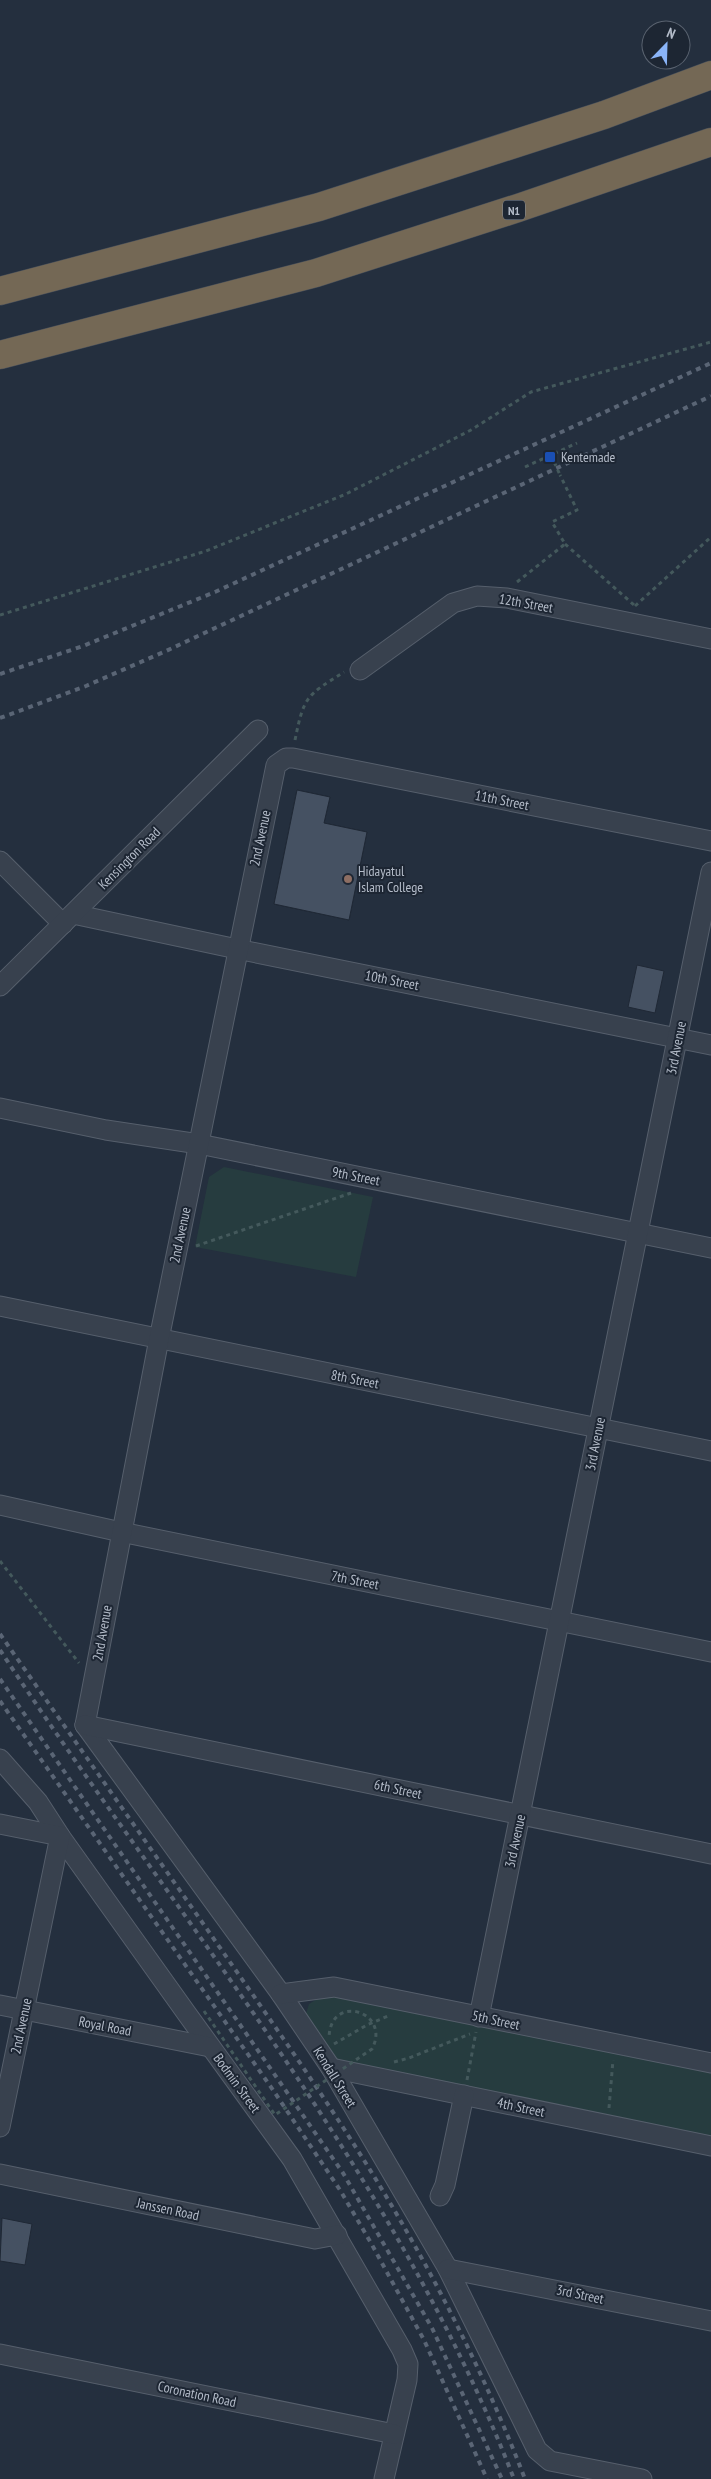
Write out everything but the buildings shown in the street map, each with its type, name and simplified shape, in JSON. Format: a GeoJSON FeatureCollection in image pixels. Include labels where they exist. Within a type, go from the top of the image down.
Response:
{"type":"FeatureCollection","features":[{"type":"Feature","properties":{"kind":"highway"},"geometry":{"type":"LineString","coordinates":[[0,291],[327,205],[604,115],[711,75]]}},
{"type":"Feature","properties":{"kind":"highway","name":"N1"},"geometry":{"type":"LineString","coordinates":[[0,355],[316,273],[518,208],[711,142]]}},
{"type":"Feature","properties":{"kind":"street","name":"12th Street"},"geometry":{"type":"LineString","coordinates":[[356,668],[453,603],[477,596],[633,614],[711,639]]}},
{"type":"Feature","properties":{"kind":"street","name":"Kensington Road"},"geometry":{"type":"LineString","coordinates":[[0,986],[258,730]]}},
{"type":"Feature","properties":{"kind":"street","name":"11th Street"},"geometry":{"type":"LineString","coordinates":[[293,752],[711,841]]}},
{"type":"Feature","properties":{"kind":"street","name":"2nd Avenue"},"geometry":{"type":"LineString","coordinates":[[85,1725],[159,1339],[274,771],[280,760],[293,752]]}},
{"type":"Feature","properties":{"kind":"street"},"geometry":{"type":"LineString","coordinates":[[0,861],[68,919]]}},
{"type":"Feature","properties":{"kind":"street","name":"3rd Avenue"},"geometry":{"type":"LineString","coordinates":[[478,2024],[711,872]]}},
{"type":"Feature","properties":{"kind":"street","name":"10th Street"},"geometry":{"type":"LineString","coordinates":[[68,919],[237,949],[711,1045]]}},
{"type":"Feature","properties":{"kind":"street","name":"9th Street"},"geometry":{"type":"LineString","coordinates":[[0,1108],[106,1130],[199,1144],[711,1248]]}},
{"type":"Feature","properties":{"kind":"street","name":"8th Street"},"geometry":{"type":"LineString","coordinates":[[0,1306],[711,1451]]}},
{"type":"Feature","properties":{"kind":"street","name":"7th Street"},"geometry":{"type":"LineString","coordinates":[[0,1506],[711,1652]]}},
{"type":"Feature","properties":{"kind":"street","name":"6th Street"},"geometry":{"type":"LineString","coordinates":[[85,1725],[711,1854]]}},
{"type":"Feature","properties":{"kind":"street","name":"Kendall Street"},"geometry":{"type":"LineString","coordinates":[[85,1725],[281,1994],[331,2068],[448,2269],[537,2450],[542,2456],[559,2464],[642,2479]]}},
{"type":"Feature","properties":{"kind":"street","name":"Bodmin Street"},"geometry":{"type":"LineString","coordinates":[[0,1759],[38,1802],[60,1836],[210,2047],[292,2159],[337,2235],[408,2364],[407,2380],[394,2434]]}},
{"type":"Feature","properties":{"kind":"street"},"geometry":{"type":"LineString","coordinates":[[0,1824],[60,1836]]}},
{"type":"Feature","properties":{"kind":"street","name":"2nd Avenue"},"geometry":{"type":"LineString","coordinates":[[0,2127],[60,1836]]}},
{"type":"Feature","properties":{"kind":"street","name":"5th Street"},"geometry":{"type":"LineString","coordinates":[[281,1994],[334,1987],[403,2000],[478,2024],[616,2044],[711,2063]]}},
{"type":"Feature","properties":{"kind":"street","name":"Royal Road"},"geometry":{"type":"LineString","coordinates":[[0,2005],[210,2047]]}},
{"type":"Feature","properties":{"kind":"street","name":"4th Street"},"geometry":{"type":"LineString","coordinates":[[331,2068],[711,2146]]}},
{"type":"Feature","properties":{"kind":"street"},"geometry":{"type":"LineString","coordinates":[[440,2196],[446,2185],[464,2095]]}},
{"type":"Feature","properties":{"kind":"street","name":"Janssen Road"},"geometry":{"type":"LineString","coordinates":[[0,2174],[315,2239],[337,2235]]}},
{"type":"Feature","properties":{"kind":"street","name":"3rd Street"},"geometry":{"type":"LineString","coordinates":[[448,2269],[711,2321]]}},
{"type":"Feature","properties":{"kind":"street","name":"Coronation Road"},"geometry":{"type":"LineString","coordinates":[[0,2354],[394,2434]]}},
{"type":"Feature","properties":{"kind":"street"},"geometry":{"type":"LineString","coordinates":[[384,2479],[394,2434]]}},
{"type":"Feature","properties":{"kind":"path"},"geometry":{"type":"LineString","coordinates":[[0,615],[206,551],[346,494],[471,430],[531,392],[711,342]]}},
{"type":"Feature","properties":{"kind":"path"},"geometry":{"type":"LineString","coordinates":[[525,467],[577,442]]}},
{"type":"Feature","properties":{"kind":"path"},"geometry":{"type":"LineString","coordinates":[[551,455],[577,510],[552,522],[565,544],[633,614],[711,537]]}},
{"type":"Feature","properties":{"kind":"path"},"geometry":{"type":"LineString","coordinates":[[514,584],[565,544]]}},
{"type":"Feature","properties":{"kind":"path"},"geometry":{"type":"LineString","coordinates":[[293,752],[304,703],[325,684],[356,668]]}},
{"type":"Feature","properties":{"kind":"path"},"geometry":{"type":"LineString","coordinates":[[177,1253],[384,1182]]}},
{"type":"Feature","properties":{"kind":"path"},"geometry":{"type":"LineString","coordinates":[[0,1561],[93,1681]]}},
{"type":"Feature","properties":{"kind":"path"},"geometry":{"type":"LineString","coordinates":[[332,2046],[367,2025],[402,2009],[403,2000]]}},
{"type":"Feature","properties":{"kind":"path"},"geometry":{"type":"LineString","coordinates":[[204,2011],[275,2115],[372,2049],[377,2040],[377,2029],[371,2020],[362,2013],[350,2010],[342,2012],[333,2019],[329,2028],[329,2039]]}},
{"type":"Feature","properties":{"kind":"path"},"geometry":{"type":"LineString","coordinates":[[379,2078],[383,2064],[409,2058],[478,2024]]}},
{"type":"Feature","properties":{"kind":"path"},"geometry":{"type":"LineString","coordinates":[[464,2095],[478,2024]]}},
{"type":"Feature","properties":{"kind":"path"},"geometry":{"type":"LineString","coordinates":[[606,2124],[616,2044]]}},
{"type":"Feature","properties":{"kind":"green space"},"geometry":{"type":"Polygon","coordinates":[[[224,1167],[373,1197],[356,1277],[195,1247],[209,1177],[224,1167]]]}},
{"type":"Feature","properties":{"kind":"green space"},"geometry":{"type":"Polygon","coordinates":[[[332,1996],[711,2071],[711,2139],[336,2060],[305,2017],[309,2004],[317,1999],[332,1996]]]}},
{"type":"Feature","properties":{"kind":"railway"},"geometry":{"type":"LineString","coordinates":[[0,674],[83,646],[215,592],[711,363]]}},
{"type":"Feature","properties":{"kind":"railway"},"geometry":{"type":"LineString","coordinates":[[0,718],[86,686],[166,651],[711,396]]}},
{"type":"Feature","properties":{"kind":"railway"},"geometry":{"type":"LineString","coordinates":[[0,1634],[286,2042],[375,2178],[450,2311],[482,2377],[525,2479]]}},
{"type":"Feature","properties":{"kind":"railway"},"geometry":{"type":"LineString","coordinates":[[0,1650],[280,2051],[346,2154],[409,2258],[465,2366],[514,2479]]}},
{"type":"Feature","properties":{"kind":"railway"},"geometry":{"type":"LineString","coordinates":[[0,1679],[343,2173],[432,2328],[502,2479]]}},
{"type":"Feature","properties":{"kind":"railway"},"geometry":{"type":"LineString","coordinates":[[0,1701],[273,2090],[340,2190],[424,2340],[487,2479]]}},
{"type":"Feature","properties":{"kind":"place","name":"Kentemade"},"geometry":{"type":"Point","coordinates":[550,457]}},
{"type":"Feature","properties":{"kind":"place","name":"Hidayatul Islam College"},"geometry":{"type":"Point","coordinates":[348,879]}}]}
